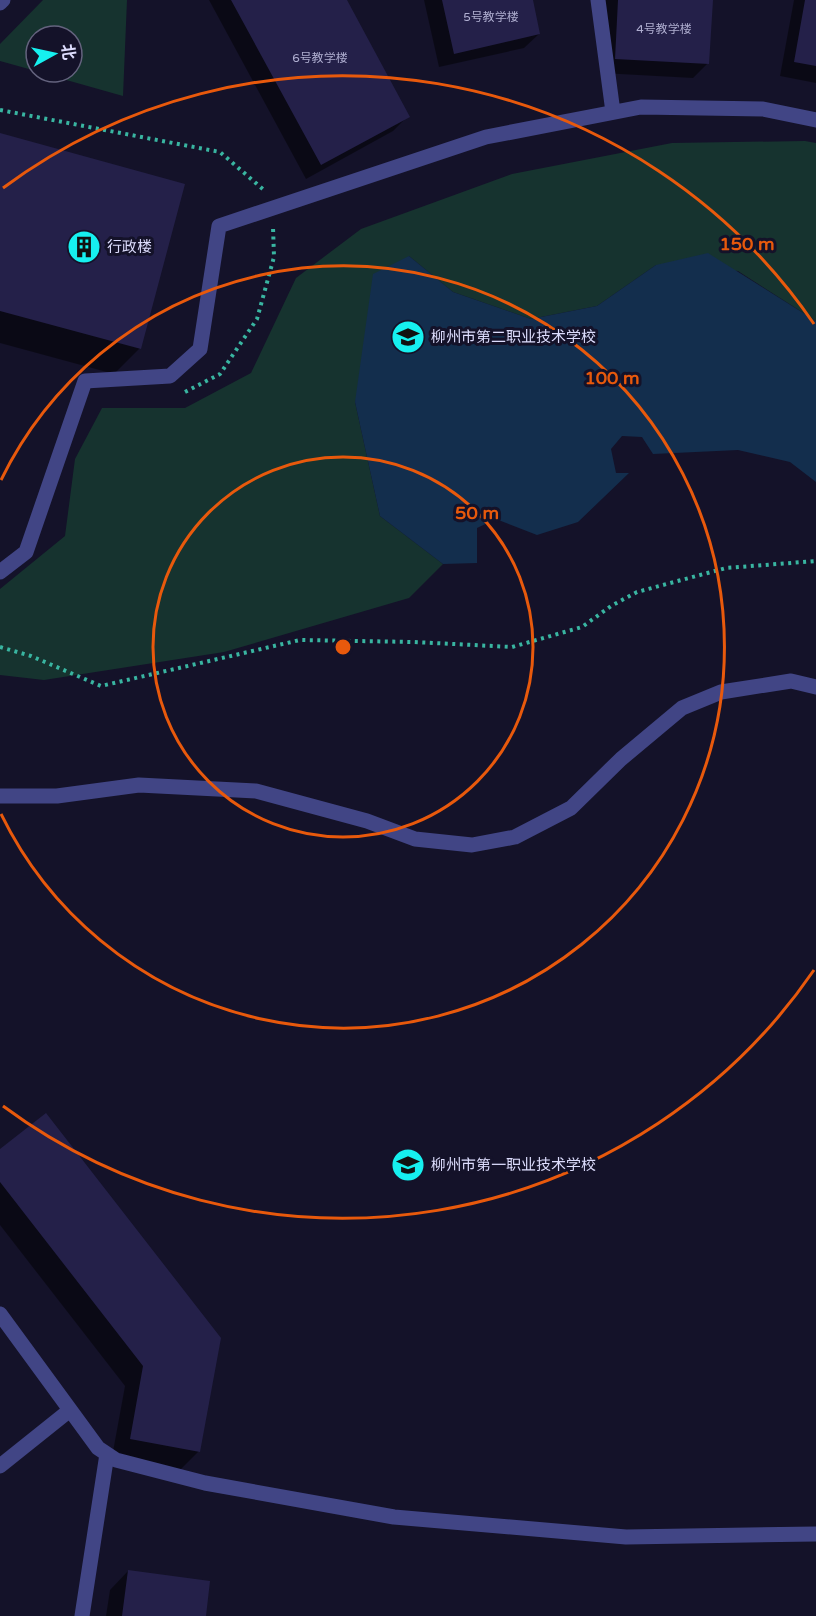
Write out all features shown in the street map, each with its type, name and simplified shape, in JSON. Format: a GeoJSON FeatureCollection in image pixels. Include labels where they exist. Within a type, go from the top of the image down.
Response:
{"type":"FeatureCollection","features":[{"type":"Feature","properties":{"kind":"street"},"geometry":{"type":"LineString","coordinates":[[598,0],[613,112]]}},
{"type":"Feature","properties":{"kind":"street"},"geometry":{"type":"LineString","coordinates":[[0,572],[26,552],[85,381],[170,376],[200,349],[219,226],[486,137],[640,107],[763,109],[816,120]]}},
{"type":"Feature","properties":{"kind":"street"},"geometry":{"type":"LineString","coordinates":[[0,796],[57,796],[138,785],[256,791],[367,821],[415,839],[472,844],[515,837],[571,808],[621,759],[682,708],[721,692],[791,681],[816,687]]}},
{"type":"Feature","properties":{"kind":"street"},"geometry":{"type":"LineString","coordinates":[[0,1314],[98,1448],[116,1460],[205,1483],[394,1517],[626,1537],[816,1534]]}},
{"type":"Feature","properties":{"kind":"street"},"geometry":{"type":"LineString","coordinates":[[0,1466],[70,1410]]}},
{"type":"Feature","properties":{"kind":"street"},"geometry":{"type":"LineString","coordinates":[[82,1616],[107,1454]]}},
{"type":"Feature","properties":{"kind":"path"},"geometry":{"type":"LineString","coordinates":[[0,110],[220,152],[263,187],[273,208],[274,257],[257,320],[220,374],[181,394]]}},
{"type":"Feature","properties":{"kind":"path"},"geometry":{"type":"LineString","coordinates":[[0,647],[32,656],[101,686],[300,640],[513,647],[582,627],[611,606],[637,592],[726,568],[816,561]]}},
{"type":"Feature","properties":{"kind":"green space"},"geometry":{"type":"Polygon","coordinates":[[[43,0],[127,0],[123,96],[80,84],[84,84],[84,24],[24,24],[24,68],[0,61],[0,44],[43,0]]]}},
{"type":"Feature","properties":{"kind":"green space"},"geometry":{"type":"Polygon","coordinates":[[[805,141],[816,143],[816,321],[738,271],[656,265],[597,306],[531,319],[453,292],[409,256],[355,402],[380,516],[443,564],[409,598],[224,652],[44,680],[0,675],[0,589],[65,536],[75,459],[102,408],[185,408],[251,373],[296,278],[361,229],[512,174],[672,143],[805,141]]]}},
{"type":"Feature","properties":{"kind":"water"},"geometry":{"type":"Polygon","coordinates":[[[708,253],[816,321],[816,482],[790,462],[738,450],[653,454],[642,437],[622,436],[611,449],[616,473],[629,473],[578,522],[537,535],[496,519],[477,528],[477,563],[443,564],[380,516],[355,402],[373,274],[409,256],[453,292],[531,319],[597,306],[656,265],[708,253]]]}},
{"type":"Feature","properties":{"kind":"building"},"geometry":{"type":"Polygon","coordinates":[[[231,0],[347,0],[410,117],[321,165],[231,0]]]}},
{"type":"Feature","properties":{"kind":"building"},"geometry":{"type":"Polygon","coordinates":[[[442,0],[533,0],[540,34],[454,54],[442,0]]]}},
{"type":"Feature","properties":{"kind":"building"},"geometry":{"type":"Polygon","coordinates":[[[618,0],[713,0],[709,64],[615,59],[618,0]]]}},
{"type":"Feature","properties":{"kind":"building"},"geometry":{"type":"Polygon","coordinates":[[[805,0],[816,0],[816,66],[794,62],[805,0]]]}},
{"type":"Feature","properties":{"kind":"building","name":"行政楼"},"geometry":{"type":"Polygon","coordinates":[[[0,133],[185,184],[141,349],[0,311],[0,133]]]}},
{"type":"Feature","properties":{"kind":"building"},"geometry":{"type":"Polygon","coordinates":[[[46,1113],[221,1338],[200,1452],[130,1439],[143,1366],[0,1182],[0,1149],[46,1113]]]}},
{"type":"Feature","properties":{"kind":"building"},"geometry":{"type":"Polygon","coordinates":[[[128,1570],[210,1581],[206,1616],[122,1616],[128,1570]]]}},
{"type":"Feature","properties":{"kind":"place","name":"行政楼"},"geometry":{"type":"Point","coordinates":[84,247]}},
{"type":"Feature","properties":{"kind":"place","name":"柳州市第二职业技术学校"},"geometry":{"type":"Point","coordinates":[408,337]}},
{"type":"Feature","properties":{"kind":"place","name":"柳州市第一职业技术学校"},"geometry":{"type":"Point","coordinates":[408,1165]}}]}
